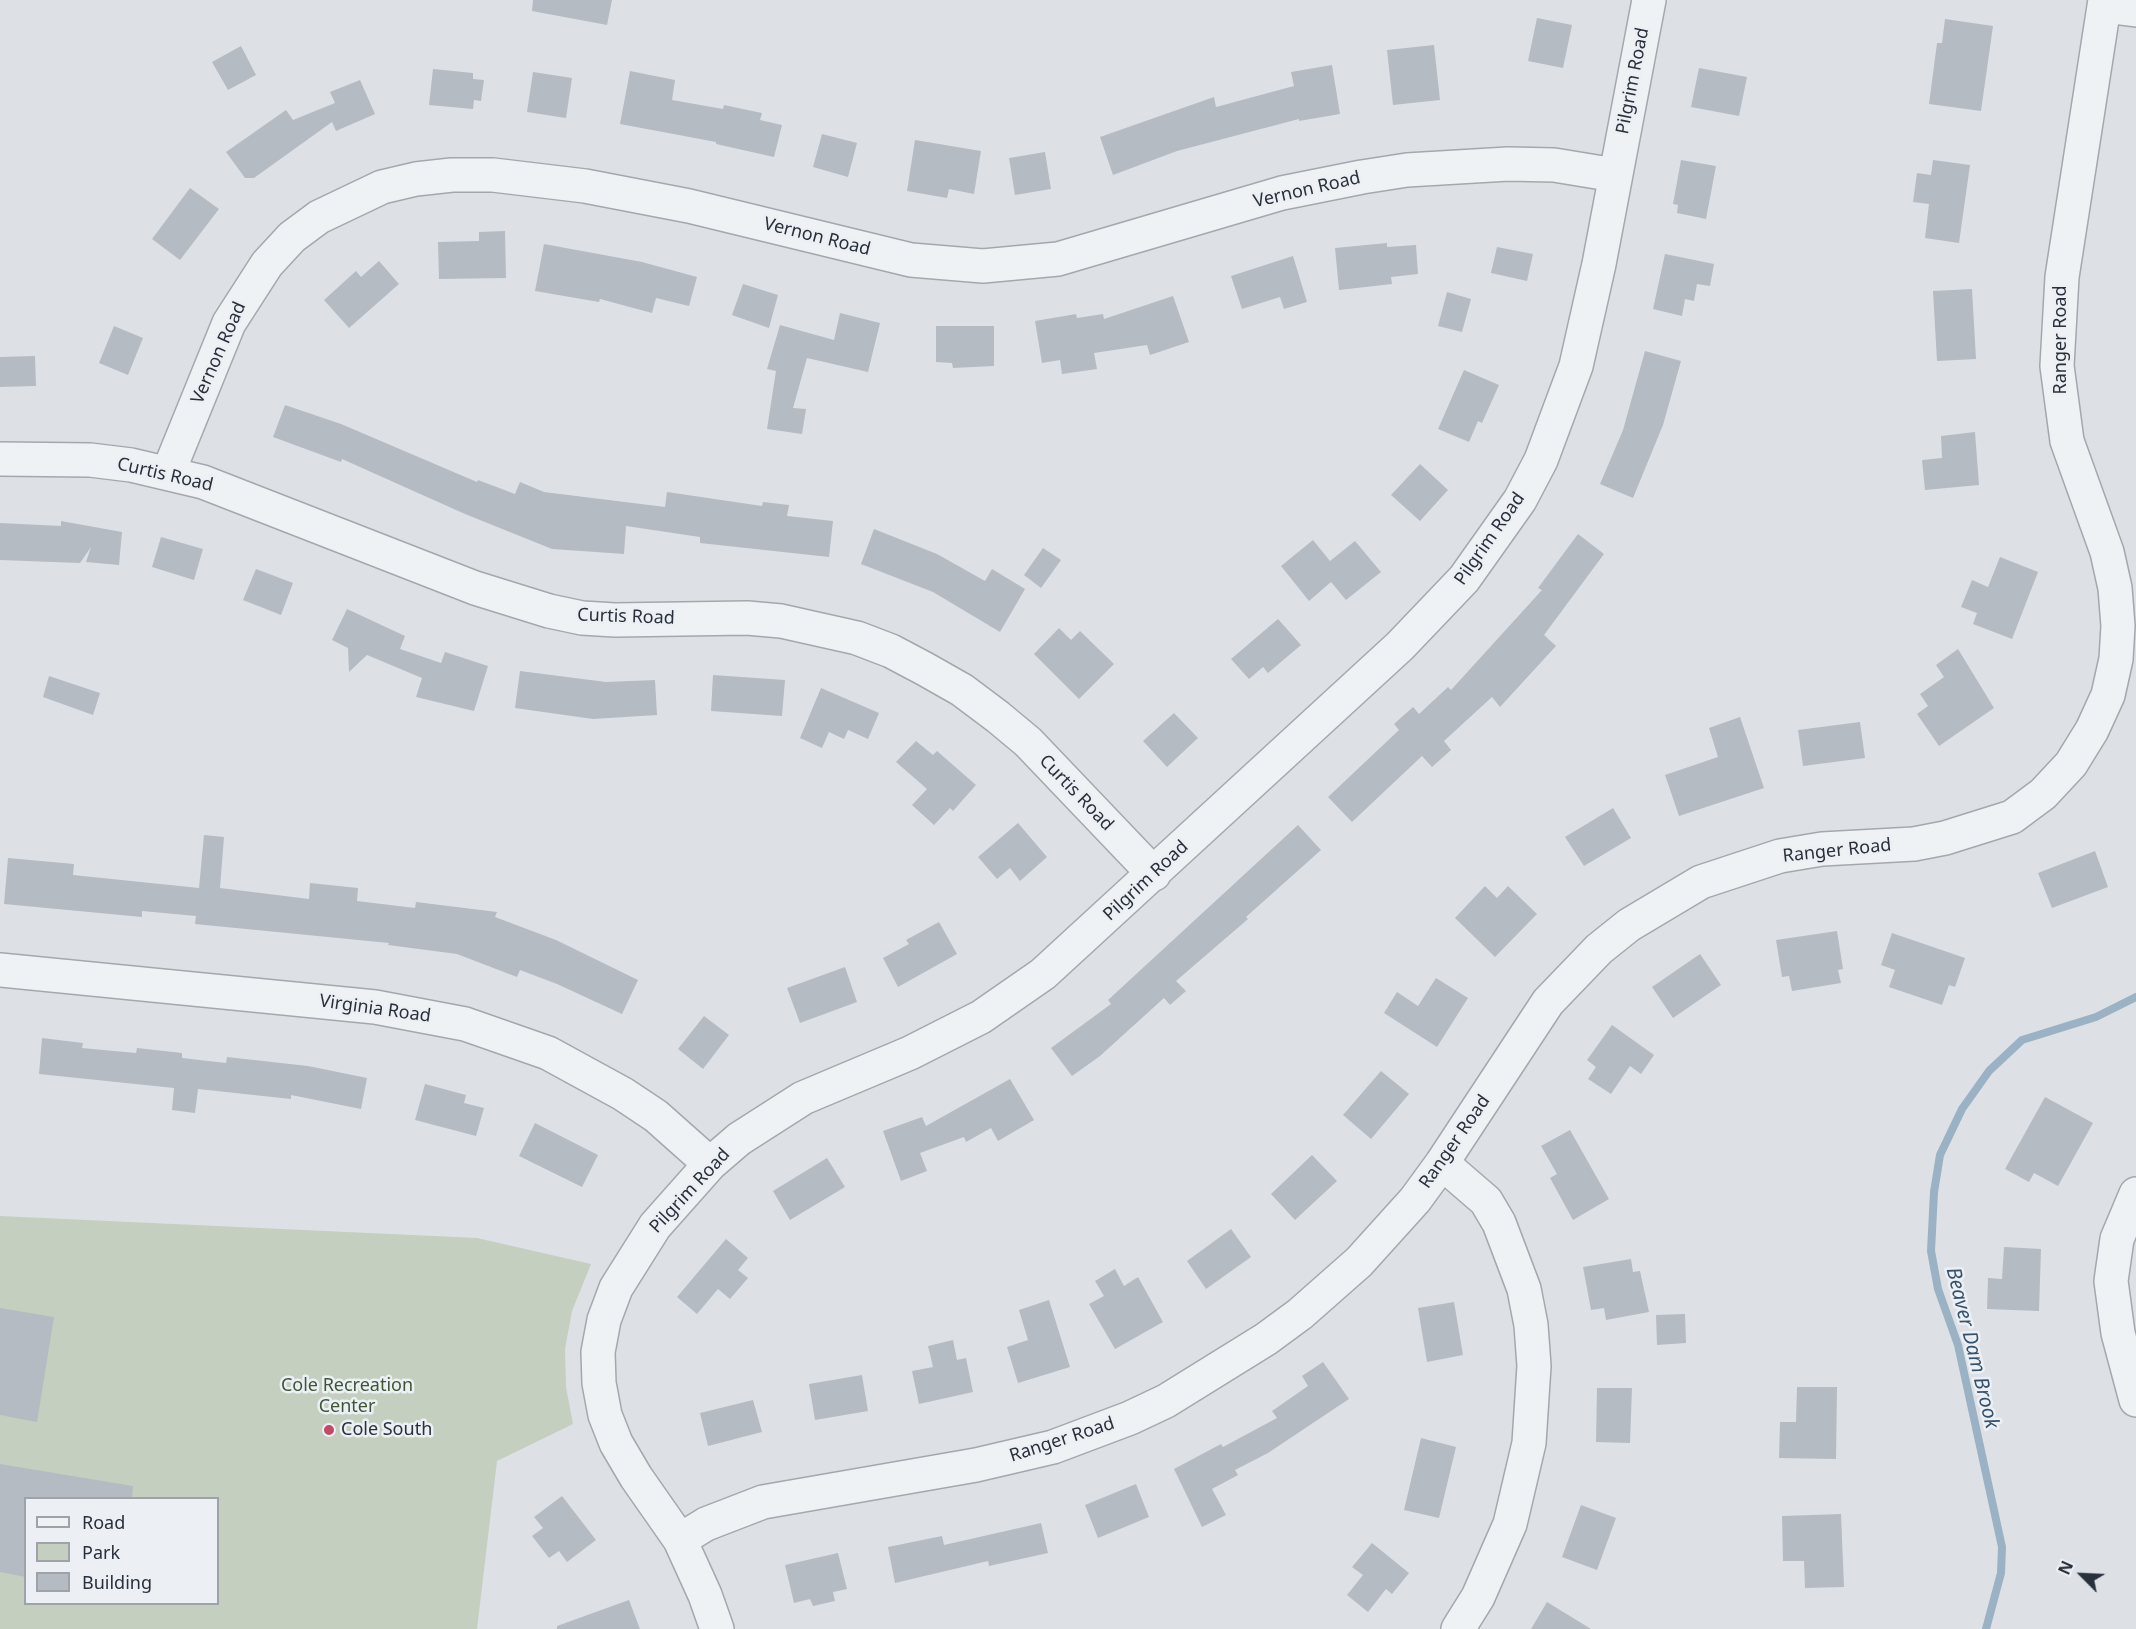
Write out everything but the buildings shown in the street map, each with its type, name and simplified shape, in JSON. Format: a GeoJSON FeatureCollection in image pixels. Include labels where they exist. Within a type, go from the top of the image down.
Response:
{"type":"FeatureCollection","features":[{"type":"Feature","properties":{"kind":"street","name":"Pilgrim Road"},"geometry":{"type":"LineString","coordinates":[[717,1629],[705,1595],[680,1540],[616,1443],[605,1415],[599,1383],[598,1352],[604,1320],[616,1287],[655,1226],[710,1164],[739,1139],[803,1098],[910,1053],[981,1017],[1011,998],[1074,948],[1433,615],[1494,541],[1520,500],[1541,460],[1576,366],[1595,285],[1648,0]]}},
{"type":"Feature","properties":{"kind":"street","name":"Ranger Road"},"geometry":{"type":"LineString","coordinates":[[680,1540],[723,1516],[763,1502],[975,1465],[1053,1447],[1130,1418],[1166,1401],[1241,1356],[1331,1288],[1388,1230],[1442,1163],[1548,1002],[1599,949],[1662,903],[1701,882],[1779,856],[1822,849],[1914,844],[1945,838],[2012,817],[2043,794],[2071,764],[2092,730],[2108,695],[2116,659],[2118,626],[2115,588],[2107,552],[2067,441],[2057,366],[2058,322],[2069,224],[2115,5]]}},
{"type":"Feature","properties":{"kind":"street","name":"Vernon Road"},"geometry":{"type":"LineString","coordinates":[[168,473],[229,323],[267,264],[292,237],[319,217],[382,187],[416,179],[452,175],[494,175],[585,186],[689,206],[911,260],[983,266],[1059,259],[1272,196],[1407,170],[1508,164],[1554,165],[1615,175]]}},
{"type":"Feature","properties":{"kind":"street","name":"Curtis Road"},"geometry":{"type":"LineString","coordinates":[[0,459],[90,460],[168,473],[244,496],[475,588],[549,611],[582,618],[615,620],[747,618],[781,621],[857,638],[891,651],[962,690],[998,717],[1028,742],[1154,874]]}},
{"type":"Feature","properties":{"kind":"street","name":"Virginia Road"},"geometry":{"type":"LineString","coordinates":[[0,970],[375,1007],[465,1024],[548,1053],[623,1094],[656,1116],[710,1164]]}},
{"type":"Feature","properties":{"kind":"street"},"geometry":{"type":"LineString","coordinates":[[1442,1163],[1485,1201],[1499,1223],[1524,1289],[1534,1366],[1529,1443],[1510,1524],[1478,1597],[1458,1629]]}},
{"type":"Feature","properties":{"kind":"street"},"geometry":{"type":"LineString","coordinates":[[2136,1194],[2117,1239],[2111,1281],[2118,1333],[2136,1400]]}},
{"type":"Feature","properties":{"kind":"green space","name":"Cole Recreation Center"},"geometry":{"type":"Polygon","coordinates":[[[0,1216],[477,1238],[591,1264],[572,1311],[565,1349],[566,1387],[573,1424],[497,1461],[477,1629],[0,1629],[0,1216]]]}},
{"type":"Feature","properties":{"kind":"waterway","name":"Beaver Dam Brook"},"geometry":{"type":"LineString","coordinates":[[1986,1629],[2001,1573],[2002,1547],[1958,1345],[1938,1289],[1931,1251],[1934,1192],[1940,1155],[1962,1109],[1989,1071],[2022,1040],[2096,1017],[2136,997]]}},
{"type":"Feature","properties":{"kind":"place","name":"Cole South"},"geometry":{"type":"Point","coordinates":[329,1430]}}]}
